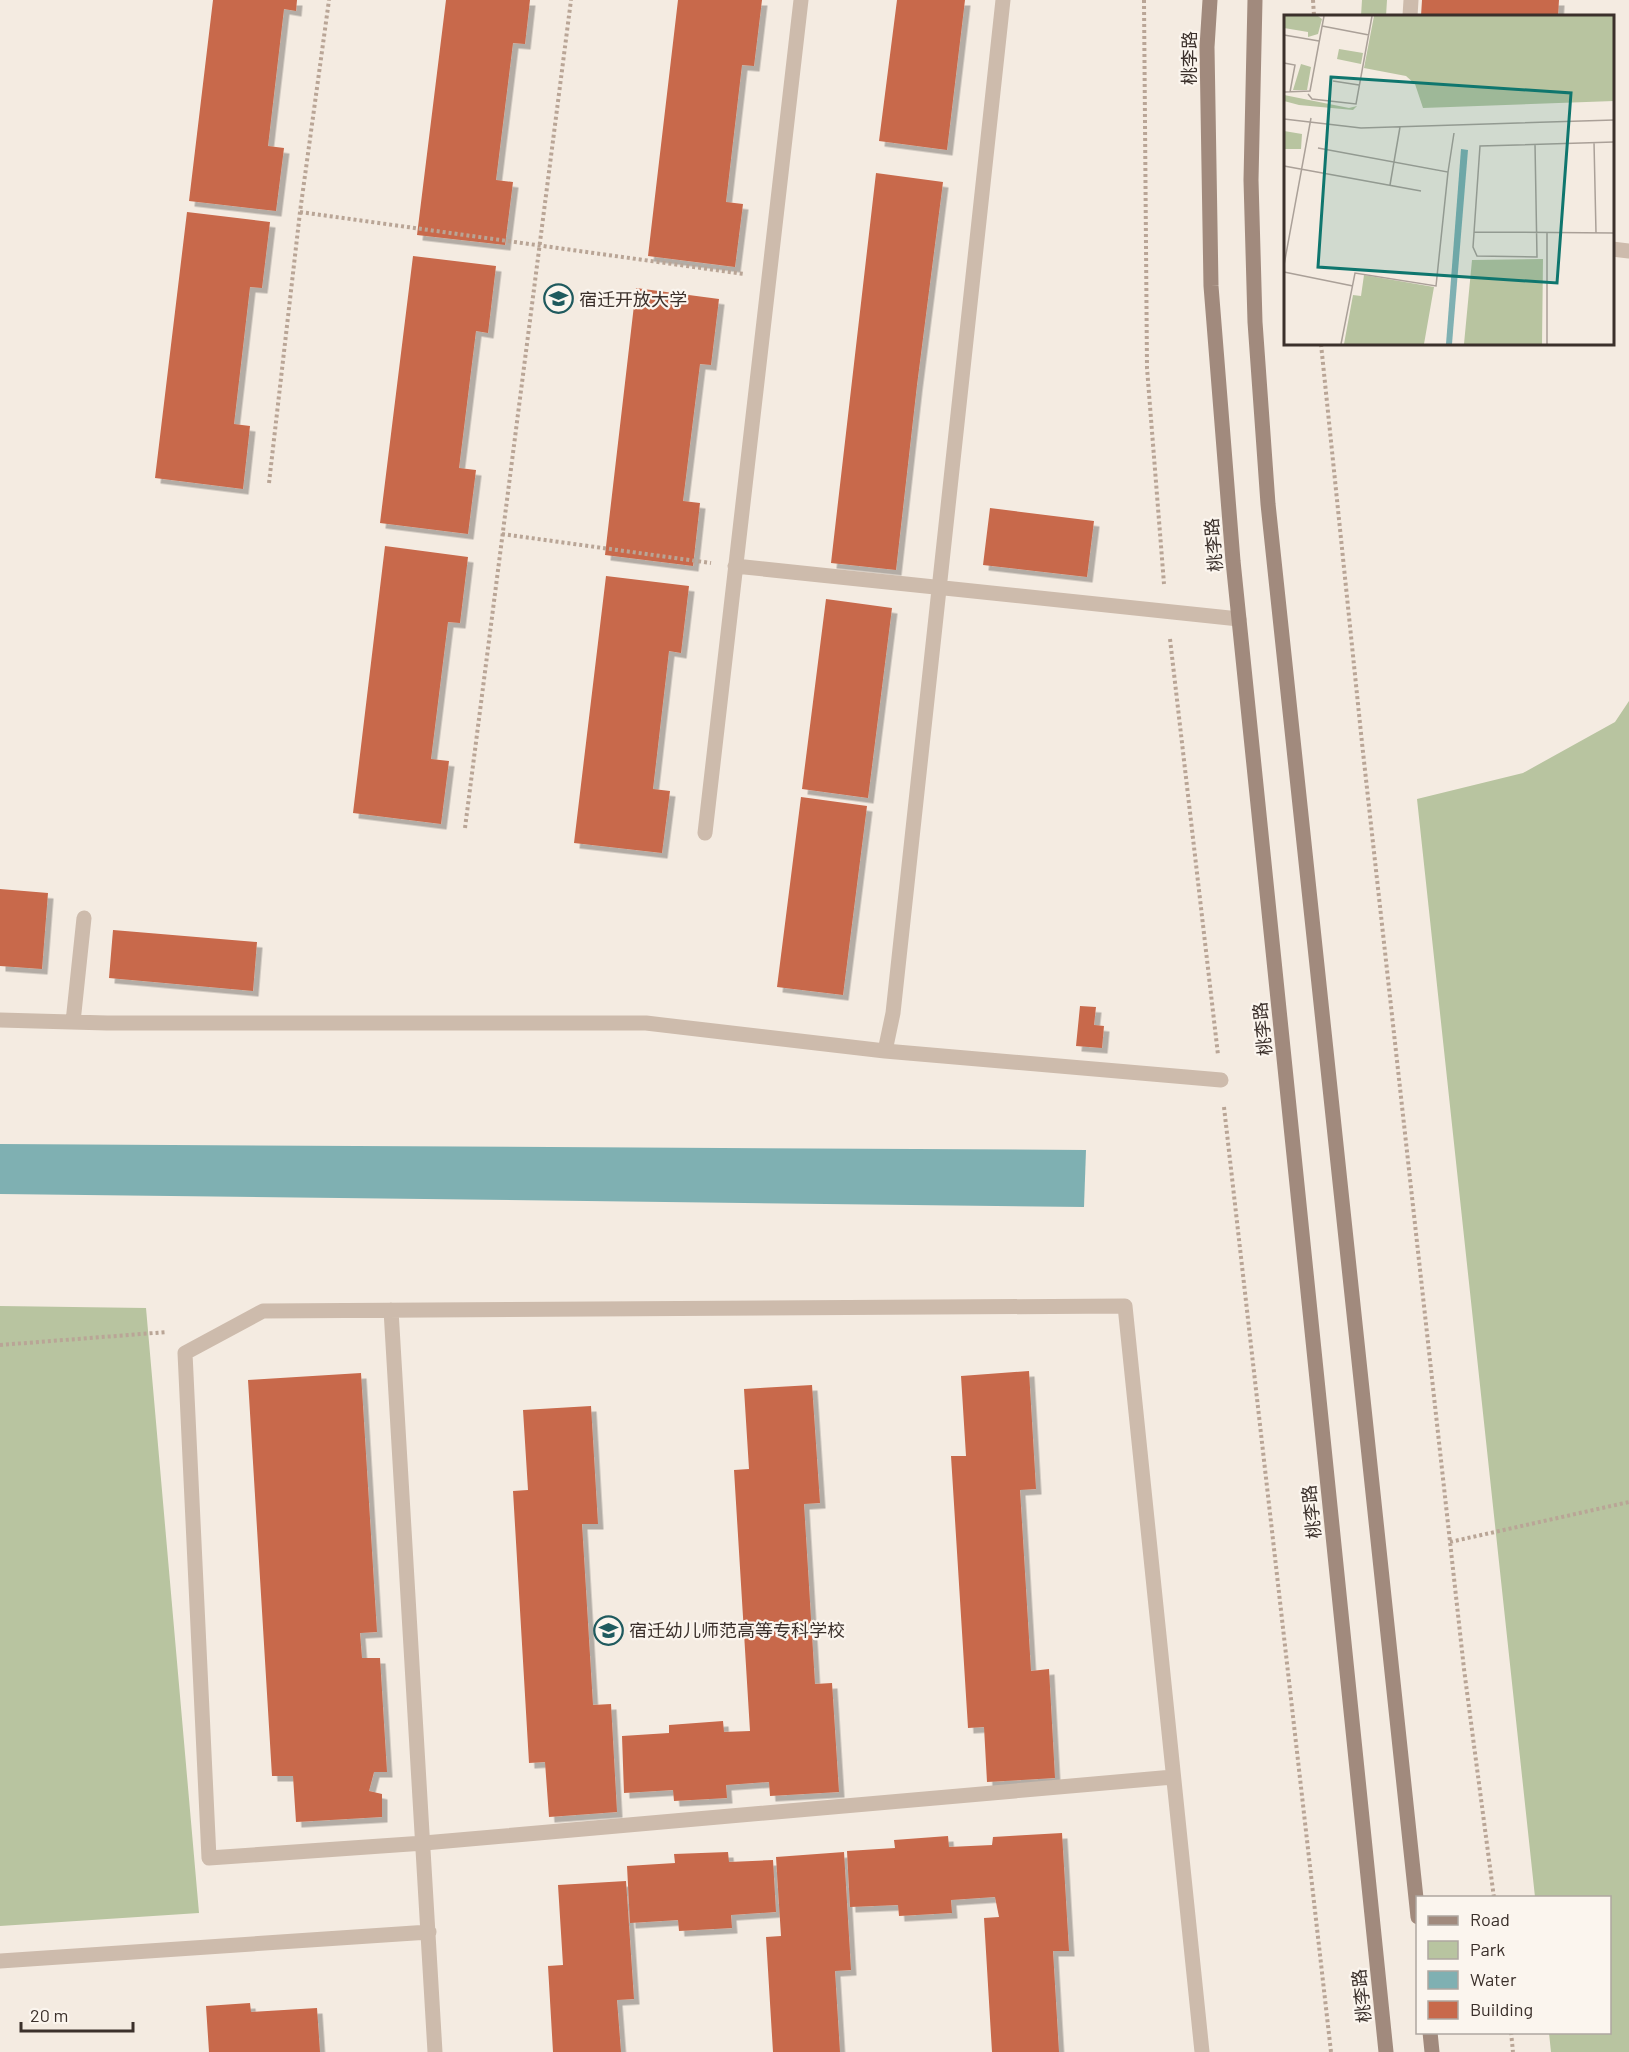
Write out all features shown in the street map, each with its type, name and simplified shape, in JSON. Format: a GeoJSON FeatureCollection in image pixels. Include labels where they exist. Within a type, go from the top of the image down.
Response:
{"type":"FeatureCollection","features":[{"type":"Feature","properties":{"kind":"main road","name":"桃李路"},"geometry":{"type":"LineString","coordinates":[[1210,0],[1207,47],[1212,286],[1239,619],[1386,2052]]}},
{"type":"Feature","properties":{"kind":"main road"},"geometry":{"type":"LineString","coordinates":[[1255,0],[1251,192],[1255,322],[1268,504],[1416,1898]]}},
{"type":"Feature","properties":{"kind":"main road"},"geometry":{"type":"LineString","coordinates":[[1430,2034],[1432,2052]]}},
{"type":"Feature","properties":{"kind":"lane"},"geometry":{"type":"LineString","coordinates":[[705,832],[801,0]]}},
{"type":"Feature","properties":{"kind":"lane"},"geometry":{"type":"LineString","coordinates":[[885,1051],[893,1013],[1004,0]]}},
{"type":"Feature","properties":{"kind":"lane"},"geometry":{"type":"LineString","coordinates":[[1410,15],[1411,0]]}},
{"type":"Feature","properties":{"kind":"lane"},"geometry":{"type":"LineString","coordinates":[[1614,249],[1629,251]]}},
{"type":"Feature","properties":{"kind":"lane"},"geometry":{"type":"LineString","coordinates":[[735,566],[1239,619]]}},
{"type":"Feature","properties":{"kind":"lane"},"geometry":{"type":"LineString","coordinates":[[74,1022],[84,918]]}},
{"type":"Feature","properties":{"kind":"lane"},"geometry":{"type":"LineString","coordinates":[[0,1020],[646,1023],[885,1051],[1221,1080]]}},
{"type":"Feature","properties":{"kind":"lane"},"geometry":{"type":"LineString","coordinates":[[1173,1777],[424,1843],[209,1858],[185,1353],[263,1311],[1125,1306],[1202,2052]]}},
{"type":"Feature","properties":{"kind":"lane"},"geometry":{"type":"LineString","coordinates":[[391,1310],[435,2052]]}},
{"type":"Feature","properties":{"kind":"lane"},"geometry":{"type":"LineString","coordinates":[[0,1961],[429,1932]]}},
{"type":"Feature","properties":{"kind":"path"},"geometry":{"type":"LineString","coordinates":[[268,483],[300,212],[329,0]]}},
{"type":"Feature","properties":{"kind":"path"},"geometry":{"type":"LineString","coordinates":[[465,828],[571,0]]}},
{"type":"Feature","properties":{"kind":"path"},"geometry":{"type":"LineString","coordinates":[[1144,0],[1147,368],[1166,611],[1331,2052]]}},
{"type":"Feature","properties":{"kind":"path"},"geometry":{"type":"LineString","coordinates":[[1313,0],[1314,15]]}},
{"type":"Feature","properties":{"kind":"path"},"geometry":{"type":"LineString","coordinates":[[300,212],[769,277]]}},
{"type":"Feature","properties":{"kind":"path"},"geometry":{"type":"LineString","coordinates":[[1321,345],[1450,1542],[1494,1896]]}},
{"type":"Feature","properties":{"kind":"path"},"geometry":{"type":"LineString","coordinates":[[502,534],[735,566]]}},
{"type":"Feature","properties":{"kind":"path"},"geometry":{"type":"LineString","coordinates":[[0,1344],[174,1332]]}},
{"type":"Feature","properties":{"kind":"path"},"geometry":{"type":"LineString","coordinates":[[1450,1542],[1629,1502]]}},
{"type":"Feature","properties":{"kind":"path"},"geometry":{"type":"LineString","coordinates":[[1511,2034],[1514,2052]]}},
{"type":"Feature","properties":{"kind":"green space"},"geometry":{"type":"Polygon","coordinates":[[[1362,0],[1387,0],[1386,15],[1361,15],[1362,0]]]}},
{"type":"Feature","properties":{"kind":"green space"},"geometry":{"type":"Polygon","coordinates":[[[1629,701],[1629,2052],[1551,2052],[1549,2034],[1611,2034],[1611,1896],[1535,1896],[1417,799],[1523,773],[1615,722],[1629,701]]]}},
{"type":"Feature","properties":{"kind":"green space"},"geometry":{"type":"Polygon","coordinates":[[[0,1306],[146,1308],[199,1913],[0,1926],[0,1306]]]}},
{"type":"Feature","properties":{"kind":"water"},"geometry":{"type":"Polygon","coordinates":[[[0,1144],[1086,1150],[1084,1207],[0,1194],[0,1144]]]}},
{"type":"Feature","properties":{"kind":"building"},"geometry":{"type":"Polygon","coordinates":[[[213,0],[297,0],[296,11],[284,9],[268,146],[284,148],[276,211],[189,201],[213,0]]]}},
{"type":"Feature","properties":{"kind":"building"},"geometry":{"type":"Polygon","coordinates":[[[446,0],[530,0],[525,44],[513,43],[496,180],[513,182],[505,245],[417,235],[446,0]]]}},
{"type":"Feature","properties":{"kind":"building"},"geometry":{"type":"Polygon","coordinates":[[[678,0],[762,0],[754,66],[742,65],[726,202],[743,204],[735,267],[648,256],[678,0]]]}},
{"type":"Feature","properties":{"kind":"building"},"geometry":{"type":"Polygon","coordinates":[[[897,0],[965,0],[947,150],[879,141],[897,0]]]}},
{"type":"Feature","properties":{"kind":"building"},"geometry":{"type":"Polygon","coordinates":[[[1422,0],[1559,0],[1558,15],[1421,15],[1422,0]]]}},
{"type":"Feature","properties":{"kind":"building"},"geometry":{"type":"Polygon","coordinates":[[[876,173],[943,182],[896,570],[831,563],[876,173]]]}},
{"type":"Feature","properties":{"kind":"building"},"geometry":{"type":"Polygon","coordinates":[[[187,212],[270,222],[262,288],[250,287],[234,424],[250,426],[243,489],[155,478],[187,212]]]}},
{"type":"Feature","properties":{"kind":"building"},"geometry":{"type":"Polygon","coordinates":[[[413,256],[496,266],[488,333],[476,331],[459,468],[476,470],[468,534],[380,523],[413,256]]]}},
{"type":"Feature","properties":{"kind":"building"},"geometry":{"type":"Polygon","coordinates":[[[636,288],[719,299],[711,365],[700,364],[683,501],[700,503],[693,566],[605,555],[636,288]]]}},
{"type":"Feature","properties":{"kind":"building"},"geometry":{"type":"Polygon","coordinates":[[[990,508],[1094,521],[1087,577],[983,565],[990,508]]]}},
{"type":"Feature","properties":{"kind":"building"},"geometry":{"type":"Polygon","coordinates":[[[385,546],[468,557],[460,623],[448,622],[431,759],[449,761],[441,824],[353,813],[385,546]]]}},
{"type":"Feature","properties":{"kind":"building"},"geometry":{"type":"Polygon","coordinates":[[[606,576],[689,586],[681,653],[669,651],[653,789],[670,791],[662,853],[574,843],[606,576]]]}},
{"type":"Feature","properties":{"kind":"building"},"geometry":{"type":"Polygon","coordinates":[[[826,599],[892,608],[868,798],[802,789],[826,599]]]}},
{"type":"Feature","properties":{"kind":"building"},"geometry":{"type":"Polygon","coordinates":[[[801,797],[867,806],[843,995],[777,987],[801,797]]]}},
{"type":"Feature","properties":{"kind":"building"},"geometry":{"type":"Polygon","coordinates":[[[0,889],[48,893],[42,969],[0,966],[0,889]]]}},
{"type":"Feature","properties":{"kind":"building"},"geometry":{"type":"Polygon","coordinates":[[[113,930],[257,942],[253,991],[109,978],[113,930]]]}},
{"type":"Feature","properties":{"kind":"building"},"geometry":{"type":"Polygon","coordinates":[[[1080,1006],[1096,1007],[1094,1025],[1104,1026],[1102,1048],[1076,1046],[1080,1006]]]}},
{"type":"Feature","properties":{"kind":"building"},"geometry":{"type":"Polygon","coordinates":[[[1029,1371],[1036,1489],[1020,1490],[1031,1671],[1049,1669],[1055,1778],[987,1782],[984,1727],[968,1728],[951,1456],[966,1456],[961,1376],[1029,1371]]]}},
{"type":"Feature","properties":{"kind":"building"},"geometry":{"type":"Polygon","coordinates":[[[361,1373],[377,1632],[360,1633],[362,1658],[380,1658],[387,1772],[374,1772],[369,1791],[382,1794],[382,1817],[296,1822],[293,1776],[272,1776],[248,1380],[361,1373]]]}},
{"type":"Feature","properties":{"kind":"building"},"geometry":{"type":"Polygon","coordinates":[[[812,1385],[820,1503],[804,1504],[815,1684],[832,1683],[839,1792],[770,1796],[769,1782],[726,1785],[727,1798],[674,1801],[673,1790],[624,1793],[622,1736],[669,1733],[669,1725],[723,1721],[724,1732],[750,1731],[734,1470],[749,1469],[744,1389],[812,1385]]]}},
{"type":"Feature","properties":{"kind":"building"},"geometry":{"type":"Polygon","coordinates":[[[591,1406],[598,1524],[582,1524],[593,1705],[611,1704],[617,1812],[549,1817],[545,1762],[529,1763],[513,1491],[528,1490],[523,1410],[591,1406]]]}},
{"type":"Feature","properties":{"kind":"building"},"geometry":{"type":"Polygon","coordinates":[[[1062,1833],[1069,1951],[1053,1951],[1059,2052],[992,2052],[984,1918],[999,1917],[995,1897],[951,1900],[952,1913],[899,1916],[898,1905],[850,1907],[847,1851],[895,1848],[894,1840],[948,1836],[949,1847],[992,1845],[993,1837],[1062,1833]]]}},
{"type":"Feature","properties":{"kind":"building"},"geometry":{"type":"Polygon","coordinates":[[[728,1852],[729,1862],[773,1860],[776,1912],[731,1915],[732,1928],[679,1931],[678,1920],[630,1923],[627,1866],[675,1863],[674,1854],[728,1852]]]}},
{"type":"Feature","properties":{"kind":"building"},"geometry":{"type":"Polygon","coordinates":[[[844,1852],[851,1970],[835,1971],[840,2052],[773,2052],[766,1937],[781,1936],[776,1857],[844,1852]]]}},
{"type":"Feature","properties":{"kind":"building"},"geometry":{"type":"Polygon","coordinates":[[[626,1881],[634,1999],[617,2000],[621,2052],[553,2052],[548,1966],[563,1965],[558,1885],[626,1881]]]}},
{"type":"Feature","properties":{"kind":"building"},"geometry":{"type":"Polygon","coordinates":[[[250,2003],[251,2012],[317,2008],[320,2052],[209,2052],[206,2006],[250,2003]]]}},
{"type":"Feature","properties":{"kind":"place","name":"宿迁开放大学"},"geometry":{"type":"Point","coordinates":[558,299]}},
{"type":"Feature","properties":{"kind":"place","name":"宿迁幼儿师范高等专科学校"},"geometry":{"type":"Point","coordinates":[608,1630]}}]}
